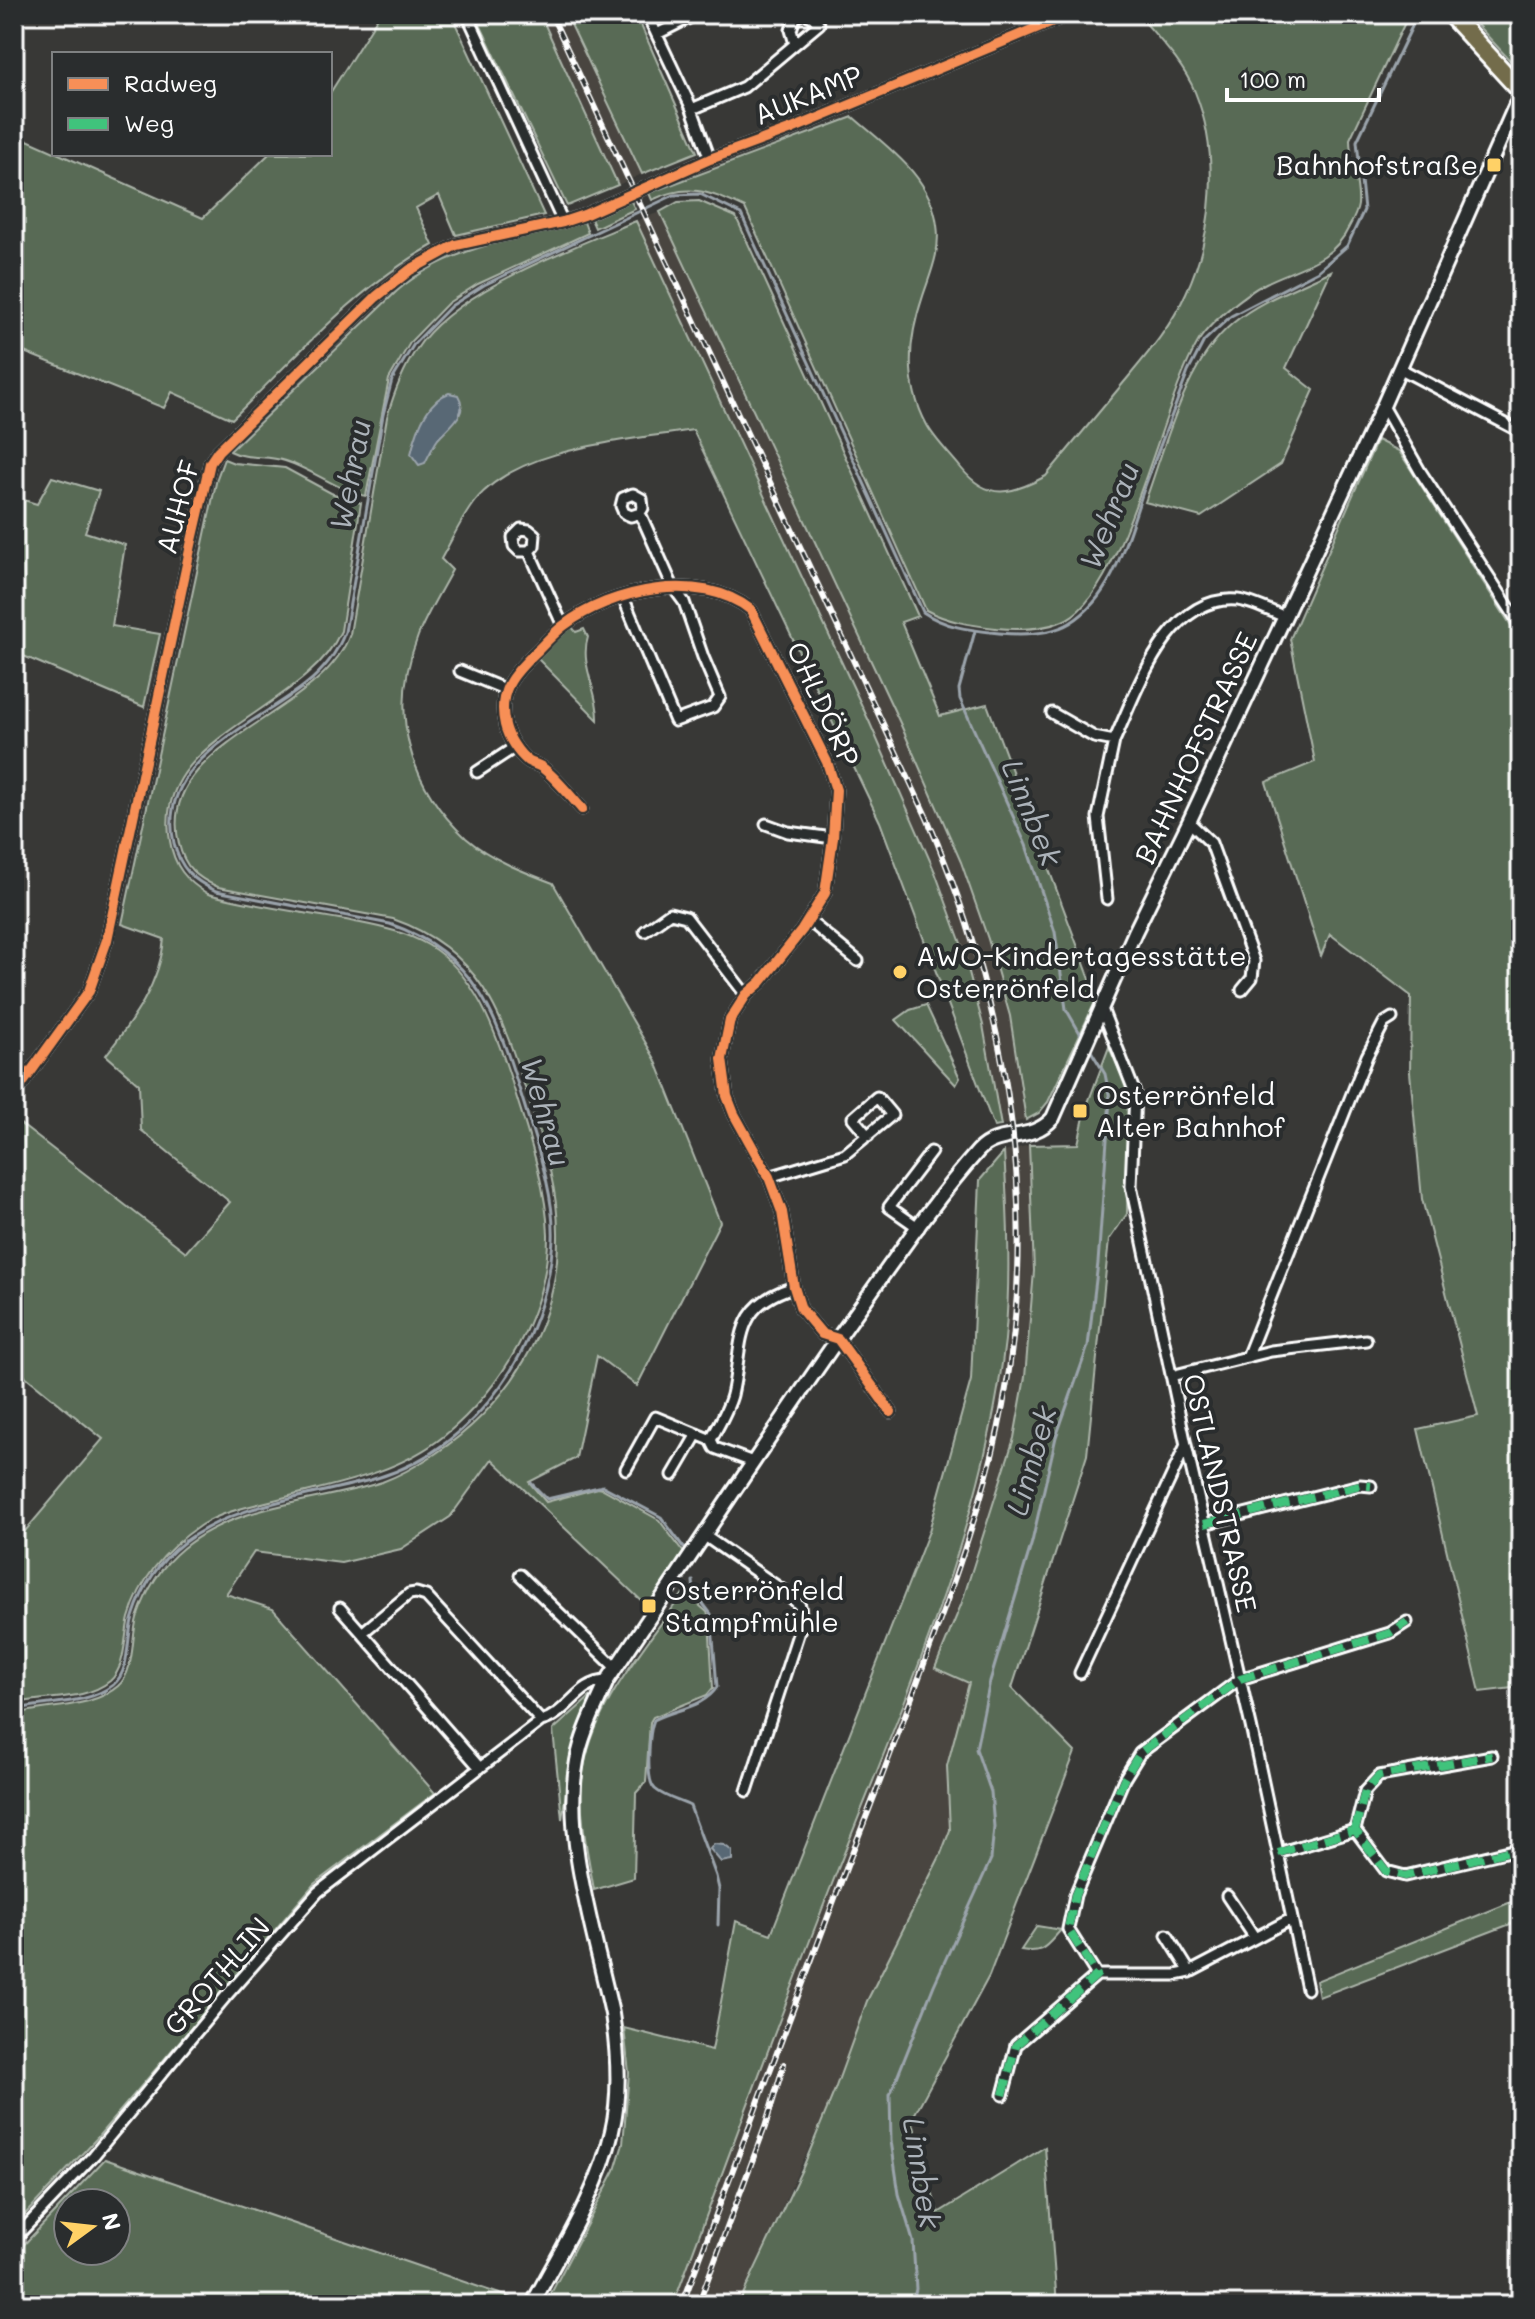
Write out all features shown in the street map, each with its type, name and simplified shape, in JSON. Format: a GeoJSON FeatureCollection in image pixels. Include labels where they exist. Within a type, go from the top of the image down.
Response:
{"type":"FeatureCollection","features":[{"type":"Feature","properties":{"kind":"highway"},"geometry":{"type":"LineString","coordinates":[[1450,14],[1521,92]]}},
{"type":"Feature","properties":{"kind":"main road","name":"BAHNHOFSTRASSE"},"geometry":{"type":"LineString","coordinates":[[919,1228],[982,1147],[994,1140],[1033,1133],[1045,1128],[1053,1118],[1135,932],[1383,406],[1521,92]]}},
{"type":"Feature","properties":{"kind":"main road"},"geometry":{"type":"LineString","coordinates":[[534,2302],[595,2184],[612,2130],[616,2104],[618,2074],[615,2030],[577,1851],[573,1784],[581,1744],[607,1681],[753,1462],[919,1228]]}},
{"type":"Feature","properties":{"kind":"street"},"geometry":{"type":"LineString","coordinates":[[467,14],[563,222]]}},
{"type":"Feature","properties":{"kind":"street"},"geometry":{"type":"LineString","coordinates":[[647,14],[692,109],[710,159]]}},
{"type":"Feature","properties":{"kind":"street"},"geometry":{"type":"LineString","coordinates":[[657,34],[697,14]]}},
{"type":"Feature","properties":{"kind":"street"},"geometry":{"type":"LineString","coordinates":[[692,109],[744,87],[769,69],[819,24],[813,17],[804,14],[795,17],[791,30],[795,44]]}},
{"type":"Feature","properties":{"kind":"street","name":"AUKAMP"},"geometry":{"type":"LineString","coordinates":[[563,222],[710,159],[792,129],[1070,14]]}},
{"type":"Feature","properties":{"kind":"street","name":"AUHOF"},"geometry":{"type":"LineString","coordinates":[[14,1095],[89,991],[107,940],[210,463],[218,451],[308,362],[376,297],[410,270],[456,245],[563,222]]}},
{"type":"Feature","properties":{"kind":"street"},"geometry":{"type":"LineString","coordinates":[[1399,368],[1521,432]]}},
{"type":"Feature","properties":{"kind":"street"},"geometry":{"type":"LineString","coordinates":[[1383,406],[1420,471],[1521,626]]}},
{"type":"Feature","properties":{"kind":"street"},"geometry":{"type":"LineString","coordinates":[[623,597],[675,721],[713,707],[720,697],[684,602],[673,587],[640,513]]}},
{"type":"Feature","properties":{"kind":"street"},"geometry":{"type":"LineString","coordinates":[[529,551],[563,626]]}},
{"type":"Feature","properties":{"kind":"street","name":"OHLDÖRP"},"geometry":{"type":"LineString","coordinates":[[504,689],[517,670],[563,626],[596,607],[623,597],[673,587],[700,587],[737,599],[751,610],[827,762],[836,790],[825,893],[808,920],[761,982],[746,995],[730,1020],[722,1059],[727,1096],[769,1177],[782,1212],[794,1287],[801,1309],[822,1334],[838,1339],[891,1412]]}},
{"type":"Feature","properties":{"kind":"street"},"geometry":{"type":"LineString","coordinates":[[1107,899],[1098,817],[1114,741],[1152,659],[1177,625],[1205,605],[1241,600],[1285,617]]}},
{"type":"Feature","properties":{"kind":"street"},"geometry":{"type":"LineString","coordinates":[[460,671],[504,689],[505,725],[515,747],[529,761],[543,768],[582,809]]}},
{"type":"Feature","properties":{"kind":"street"},"geometry":{"type":"LineString","coordinates":[[1052,713],[1094,737],[1114,741]]}},
{"type":"Feature","properties":{"kind":"street"},"geometry":{"type":"LineString","coordinates":[[477,772],[515,747]]}},
{"type":"Feature","properties":{"kind":"street"},"geometry":{"type":"LineString","coordinates":[[1189,822],[1211,843],[1254,961],[1252,978],[1242,990]]}},
{"type":"Feature","properties":{"kind":"street"},"geometry":{"type":"LineString","coordinates":[[766,824],[788,832],[833,838]]}},
{"type":"Feature","properties":{"kind":"street"},"geometry":{"type":"LineString","coordinates":[[645,931],[670,913],[686,917],[746,995]]}},
{"type":"Feature","properties":{"kind":"street"},"geometry":{"type":"LineString","coordinates":[[808,920],[858,961]]}},
{"type":"Feature","properties":{"kind":"street","name":"OSTLANDSTRASSE"},"geometry":{"type":"LineString","coordinates":[[1102,1009],[1135,1093],[1131,1186],[1307,1989]]}},
{"type":"Feature","properties":{"kind":"street"},"geometry":{"type":"LineString","coordinates":[[1247,1357],[1367,1056],[1388,1020]]}},
{"type":"Feature","properties":{"kind":"street"},"geometry":{"type":"LineString","coordinates":[[769,1177],[845,1154],[868,1136]]}},
{"type":"Feature","properties":{"kind":"street"},"geometry":{"type":"LineString","coordinates":[[919,1228],[889,1207],[931,1152]]}},
{"type":"Feature","properties":{"kind":"street"},"geometry":{"type":"LineString","coordinates":[[711,1440],[731,1399],[738,1351],[747,1319],[762,1300],[794,1287]]}},
{"type":"Feature","properties":{"kind":"street"},"geometry":{"type":"LineString","coordinates":[[1171,1376],[1271,1351],[1366,1340]]}},
{"type":"Feature","properties":{"kind":"street"},"geometry":{"type":"LineString","coordinates":[[626,1469],[655,1417],[711,1440],[715,1448],[753,1462]]}},
{"type":"Feature","properties":{"kind":"street"},"geometry":{"type":"LineString","coordinates":[[673,1475],[697,1434]]}},
{"type":"Feature","properties":{"kind":"street"},"geometry":{"type":"LineString","coordinates":[[1080,1673],[1186,1445]]}},
{"type":"Feature","properties":{"kind":"street"},"geometry":{"type":"LineString","coordinates":[[1204,1524],[1360,1485],[1371,1486]]}},
{"type":"Feature","properties":{"kind":"street"},"geometry":{"type":"LineString","coordinates":[[705,1536],[788,1594],[800,1606],[802,1622],[747,1791]]}},
{"type":"Feature","properties":{"kind":"street"},"geometry":{"type":"LineString","coordinates":[[520,1575],[619,1664]]}},
{"type":"Feature","properties":{"kind":"street"},"geometry":{"type":"LineString","coordinates":[[362,1633],[409,1594],[426,1596],[541,1721]]}},
{"type":"Feature","properties":{"kind":"street"},"geometry":{"type":"LineString","coordinates":[[340,1608],[480,1768]]}},
{"type":"Feature","properties":{"kind":"street"},"geometry":{"type":"LineString","coordinates":[[1097,1975],[1068,1929],[1075,1895],[1124,1779],[1140,1753],[1240,1679],[1390,1633],[1407,1622]]}},
{"type":"Feature","properties":{"kind":"street","name":"GROTHLIN"},"geometry":{"type":"LineString","coordinates":[[14,2239],[94,2155],[318,1892],[541,1721],[561,1712],[595,1681],[607,1681]]}},
{"type":"Feature","properties":{"kind":"street"},"geometry":{"type":"LineString","coordinates":[[1355,1830],[1365,1791],[1379,1776],[1492,1756]]}},
{"type":"Feature","properties":{"kind":"street"},"geometry":{"type":"LineString","coordinates":[[1278,1853],[1355,1830]]}},
{"type":"Feature","properties":{"kind":"street"},"geometry":{"type":"LineString","coordinates":[[1355,1830],[1386,1871],[1405,1876],[1513,1850]]}},
{"type":"Feature","properties":{"kind":"street"},"geometry":{"type":"LineString","coordinates":[[1227,1896],[1255,1938]]}},
{"type":"Feature","properties":{"kind":"street"},"geometry":{"type":"LineString","coordinates":[[1003,2095],[1016,2045],[1097,1975],[1176,1975],[1190,1972],[1291,1919]]}},
{"type":"Feature","properties":{"kind":"street"},"geometry":{"type":"LineString","coordinates":[[1167,1935],[1190,1972]]}},
{"type":"Feature","properties":{"kind":"shaded area"},"geometry":{"type":"Polygon","coordinates":[[[540,14],[566,14],[642,174],[618,185],[540,14]]]}},
{"type":"Feature","properties":{"kind":"shaded area"},"geometry":{"type":"Polygon","coordinates":[[[660,212],[900,723],[961,862],[1010,1016],[1026,1120],[1001,1126],[983,1025],[962,946],[935,872],[869,721],[636,221],[660,212]]]}},
{"type":"Feature","properties":{"kind":"shaded area"},"geometry":{"type":"Polygon","coordinates":[[[1029,1145],[1034,1271],[1025,1377],[1014,1438],[938,1669],[969,1683],[947,1766],[950,1830],[867,2001],[834,2092],[741,2299],[737,2305],[671,2305],[944,1594],[975,1494],[1005,1340],[1010,1244],[1004,1152],[1029,1145]]]}},
{"type":"Feature","properties":{"kind":"green space"},"geometry":{"type":"Polygon","coordinates":[[[380,14],[451,14],[544,215],[456,235],[439,195],[416,208],[433,245],[405,262],[352,303],[232,419],[172,392],[164,408],[14,348],[14,134],[52,151],[52,156],[64,156],[203,218],[267,156],[332,156],[332,90],[380,14]]]}},
{"type":"Feature","properties":{"kind":"green space"},"geometry":{"type":"Polygon","coordinates":[[[475,14],[540,14],[618,185],[567,206],[475,14]]]}},
{"type":"Feature","properties":{"kind":"green space"},"geometry":{"type":"Polygon","coordinates":[[[566,14],[636,14],[697,152],[642,174],[566,14]]]}},
{"type":"Feature","properties":{"kind":"green space"},"geometry":{"type":"Polygon","coordinates":[[[1138,14],[1409,14],[1350,139],[1358,197],[1352,222],[1342,239],[1324,256],[1258,288],[1229,309],[1203,334],[1184,371],[1124,534],[1107,572],[1088,601],[1067,619],[1041,627],[996,628],[951,620],[926,610],[745,208],[699,191],[678,191],[652,200],[649,193],[853,117],[906,164],[917,177],[933,208],[938,234],[936,252],[914,329],[911,361],[915,393],[927,425],[971,479],[981,486],[1000,492],[1022,487],[1046,476],[1156,343],[1186,293],[1203,245],[1211,167],[1203,116],[1184,71],[1138,14]]]}},
{"type":"Feature","properties":{"kind":"green space"},"geometry":{"type":"Polygon","coordinates":[[[1467,14],[1521,14],[1521,64],[1518,69],[1467,14]]]}},
{"type":"Feature","properties":{"kind":"green space"},"geometry":{"type":"Polygon","coordinates":[[[631,201],[635,209],[595,228],[591,219],[631,201]]]}},
{"type":"Feature","properties":{"kind":"green space"},"geometry":{"type":"Polygon","coordinates":[[[699,201],[736,217],[918,616],[901,622],[940,716],[987,704],[1097,998],[1048,1102],[1039,1113],[1026,1120],[1010,1016],[961,862],[900,723],[660,212],[678,202],[699,201]]]}},
{"type":"Feature","properties":{"kind":"green space"},"geometry":{"type":"Polygon","coordinates":[[[636,221],[869,721],[935,872],[962,946],[983,1025],[1001,1126],[994,1127],[880,822],[693,430],[576,449],[518,468],[494,483],[470,507],[441,559],[452,570],[422,627],[409,664],[405,718],[409,744],[417,770],[430,794],[466,838],[496,859],[553,883],[655,1059],[720,1222],[637,1386],[597,1356],[576,1458],[529,1482],[546,1502],[603,1489],[659,1520],[684,1553],[647,1606],[492,1459],[450,1517],[401,1549],[341,1563],[254,1552],[226,1594],[273,1609],[435,1793],[314,1884],[96,2139],[14,2226],[14,1715],[82,1703],[118,1686],[127,1672],[137,1618],[150,1589],[175,1555],[205,1533],[253,1513],[382,1482],[422,1462],[461,1434],[506,1388],[524,1361],[549,1303],[556,1271],[558,1221],[545,1153],[499,1016],[469,969],[449,949],[393,919],[210,884],[192,871],[184,859],[179,844],[178,809],[191,779],[214,754],[308,688],[333,663],[350,634],[387,417],[399,382],[416,350],[433,329],[485,290],[548,258],[636,221]]]}},
{"type":"Feature","properties":{"kind":"green space"},"geometry":{"type":"Polygon","coordinates":[[[584,222],[588,233],[478,284],[448,303],[411,341],[389,379],[366,496],[285,461],[243,456],[230,451],[397,291],[417,276],[439,263],[486,246],[584,222]]]}},
{"type":"Feature","properties":{"kind":"green space"},"geometry":{"type":"Polygon","coordinates":[[[1331,271],[1286,368],[1314,390],[1281,464],[1201,517],[1145,502],[1179,406],[1202,360],[1216,340],[1255,307],[1331,271]]]}},
{"type":"Feature","properties":{"kind":"green space"},"geometry":{"type":"Polygon","coordinates":[[[1377,440],[1399,451],[1521,641],[1521,1687],[1480,1692],[1418,1429],[1478,1416],[1422,1199],[1410,1072],[1411,996],[1330,934],[1321,956],[1266,782],[1315,762],[1290,639],[1377,440]]]}},
{"type":"Feature","properties":{"kind":"green space"},"geometry":{"type":"Polygon","coordinates":[[[224,459],[234,463],[285,468],[331,493],[361,503],[341,631],[322,659],[296,684],[234,727],[206,750],[183,775],[170,805],[170,841],[175,858],[187,878],[208,894],[398,932],[428,945],[459,971],[490,1022],[529,1136],[546,1214],[546,1263],[531,1319],[518,1346],[484,1395],[444,1436],[425,1450],[383,1470],[235,1510],[201,1525],[166,1554],[140,1590],[129,1618],[122,1660],[110,1681],[100,1688],[76,1695],[14,1704],[14,1544],[103,1439],[14,1367],[14,1119],[186,1252],[230,1202],[141,1130],[139,1084],[106,1055],[144,1001],[161,955],[164,939],[122,924],[217,478],[224,459]]]}},
{"type":"Feature","properties":{"kind":"green space"},"geometry":{"type":"Polygon","coordinates":[[[52,477],[99,491],[85,532],[125,545],[112,626],[160,634],[144,707],[14,652],[14,497],[37,504],[52,477]]]}},
{"type":"Feature","properties":{"kind":"green space"},"geometry":{"type":"Polygon","coordinates":[[[571,626],[576,632],[584,629],[588,637],[587,668],[598,720],[537,658],[571,626]]]}},
{"type":"Feature","properties":{"kind":"green space"},"geometry":{"type":"Polygon","coordinates":[[[926,1005],[960,1078],[956,1085],[896,1020],[910,1010],[926,1005]]]}},
{"type":"Feature","properties":{"kind":"green space"},"geometry":{"type":"Polygon","coordinates":[[[1109,1047],[1129,1092],[1127,1214],[1109,1240],[1087,1455],[1012,1688],[1075,1752],[989,1976],[912,2119],[938,2213],[1045,2147],[1057,2305],[738,2305],[804,2165],[867,2001],[950,1830],[947,1766],[969,1683],[935,1668],[961,1605],[1014,1438],[1025,1377],[1034,1271],[1029,1145],[1078,1144],[1086,1108],[1109,1047]]]}},
{"type":"Feature","properties":{"kind":"green space"},"geometry":{"type":"Polygon","coordinates":[[[1004,1152],[1008,1246],[1005,1340],[979,1480],[959,1549],[911,1685],[791,1989],[673,2305],[545,2305],[615,2170],[623,2144],[629,2073],[624,2028],[712,2050],[736,1921],[771,1934],[929,1531],[971,1380],[980,1180],[1004,1152]]]}},
{"type":"Feature","properties":{"kind":"green space"},"geometry":{"type":"Polygon","coordinates":[[[684,1592],[707,1612],[709,1618],[713,1688],[707,1695],[653,1717],[650,1722],[646,1782],[636,1793],[634,1878],[594,1890],[582,1808],[582,1780],[587,1754],[607,1704],[621,1680],[684,1592]]]}},
{"type":"Feature","properties":{"kind":"green space"},"geometry":{"type":"Polygon","coordinates":[[[590,1697],[593,1699],[573,1758],[562,1819],[553,1730],[590,1697]]]}},
{"type":"Feature","properties":{"kind":"green space"},"geometry":{"type":"Polygon","coordinates":[[[1521,1898],[1521,1920],[1319,1997],[1316,1981],[1521,1898]]]}},
{"type":"Feature","properties":{"kind":"green space"},"geometry":{"type":"Polygon","coordinates":[[[1037,1926],[1061,1930],[1040,1950],[1021,1950],[1037,1926]]]}},
{"type":"Feature","properties":{"kind":"green space"},"geometry":{"type":"Polygon","coordinates":[[[105,2159],[520,2301],[519,2305],[14,2305],[14,2255],[52,2215],[52,2267],[132,2267],[132,2187],[78,2187],[105,2159]]]}},
{"type":"Feature","properties":{"kind":"water"},"geometry":{"type":"Polygon","coordinates":[[[449,393],[458,395],[460,414],[438,439],[425,463],[419,465],[411,454],[419,427],[434,403],[449,393]]]}},
{"type":"Feature","properties":{"kind":"water"},"geometry":{"type":"Polygon","coordinates":[[[714,1844],[724,1845],[732,1851],[732,1860],[721,1862],[710,1849],[714,1844]]]}},
{"type":"Feature","properties":{"kind":"waterway","name":"Wehrau"},"geometry":{"type":"LineString","coordinates":[[14,1710],[78,1700],[113,1685],[123,1671],[133,1617],[146,1586],[174,1550],[204,1529],[251,1509],[377,1478],[413,1463],[446,1442],[475,1416],[501,1386],[537,1316],[548,1278],[553,1240],[548,1188],[505,1046],[481,995],[465,973],[421,937],[390,924],[216,891],[189,873],[174,843],[172,814],[179,789],[194,768],[214,748],[312,680],[342,640],[383,415],[392,380],[414,344],[451,306],[484,285],[674,195],[700,194],[741,214],[923,612],[950,625],[979,631],[1026,634],[1054,630],[1086,611],[1109,580],[1126,543],[1188,372],[1204,341],[1231,316],[1318,271],[1347,246],[1364,210],[1357,141],[1418,14]]}},
{"type":"Feature","properties":{"kind":"waterway","name":"Linnbek"},"geometry":{"type":"LineString","coordinates":[[975,631],[959,689],[960,699],[1026,845],[1055,932],[1066,1009],[1084,1040]]}},
{"type":"Feature","properties":{"kind":"waterway","name":"Linnbek"},"geometry":{"type":"LineString","coordinates":[[912,2305],[916,2289],[913,2241],[899,2194],[891,2141],[890,2095],[934,1985],[991,1859],[994,1827],[991,1792],[976,1749],[990,1681],[1032,1542],[1056,1437],[1088,1346],[1098,1263],[1110,1099],[1105,1074],[1088,1046]]}},
{"type":"Feature","properties":{"kind":"waterway"},"geometry":{"type":"LineString","coordinates":[[531,1483],[547,1499],[603,1486],[661,1517],[684,1548]]}},
{"type":"Feature","properties":{"kind":"waterway"},"geometry":{"type":"LineString","coordinates":[[693,1581],[694,1592],[711,1614],[717,1687],[697,1704],[654,1720],[649,1767],[655,1789],[690,1806],[716,1876],[719,1889],[718,1925]]}},
{"type":"Feature","properties":{"kind":"railway"},"geometry":{"type":"LineString","coordinates":[[551,14],[927,818],[978,960],[996,1033],[1009,1106],[1017,1180],[1018,1255],[1014,1330],[998,1432],[977,1509],[910,1703],[682,2305]]}},
{"type":"Feature","properties":{"kind":"railway"},"geometry":{"type":"LineString","coordinates":[[698,2305],[765,2127],[784,2064]]}},
{"type":"Feature","properties":{"kind":"marked path"},"geometry":{"type":"LineString","coordinates":[[1204,1524],[1360,1485],[1371,1486]]}},
{"type":"Feature","properties":{"kind":"marked path"},"geometry":{"type":"LineString","coordinates":[[1003,2095],[1016,2045],[1097,1975],[1068,1929],[1075,1895],[1124,1779],[1140,1753],[1240,1679],[1390,1633],[1407,1622]]}},
{"type":"Feature","properties":{"kind":"marked path"},"geometry":{"type":"LineString","coordinates":[[1355,1830],[1365,1791],[1379,1776],[1492,1756]]}},
{"type":"Feature","properties":{"kind":"marked path"},"geometry":{"type":"LineString","coordinates":[[1278,1853],[1355,1830],[1386,1871],[1405,1876],[1513,1850]]}},
{"type":"Feature","properties":{"kind":"cycle path"},"geometry":{"type":"LineString","coordinates":[[14,1095],[89,991],[107,940],[191,545],[210,463],[218,451],[376,297],[410,270],[456,245],[584,215],[710,159],[792,129],[1070,14]]}},
{"type":"Feature","properties":{"kind":"cycle path"},"geometry":{"type":"LineString","coordinates":[[582,809],[549,773],[524,758],[508,735],[503,702],[509,684],[520,668],[563,626],[606,602],[630,594],[656,589],[707,590],[731,598],[751,610],[827,762],[836,790],[825,893],[802,930],[761,982],[746,995],[730,1020],[722,1059],[727,1096],[769,1177],[782,1212],[794,1287],[801,1309],[822,1334],[838,1339],[891,1412]]}},
{"type":"Feature","properties":{"kind":"place","name":"Bahnhofstraße"},"geometry":{"type":"Point","coordinates":[1494,165]}},
{"type":"Feature","properties":{"kind":"place","name":"AWO-Kindertagesstätte Osterrönfeld"},"geometry":{"type":"Point","coordinates":[900,972]}},
{"type":"Feature","properties":{"kind":"place","name":"Osterrönfeld Alter Bahnhof"},"geometry":{"type":"Point","coordinates":[1080,1111]}},
{"type":"Feature","properties":{"kind":"place","name":"Osterrönfeld Stampfmühle"},"geometry":{"type":"Point","coordinates":[649,1606]}}]}
